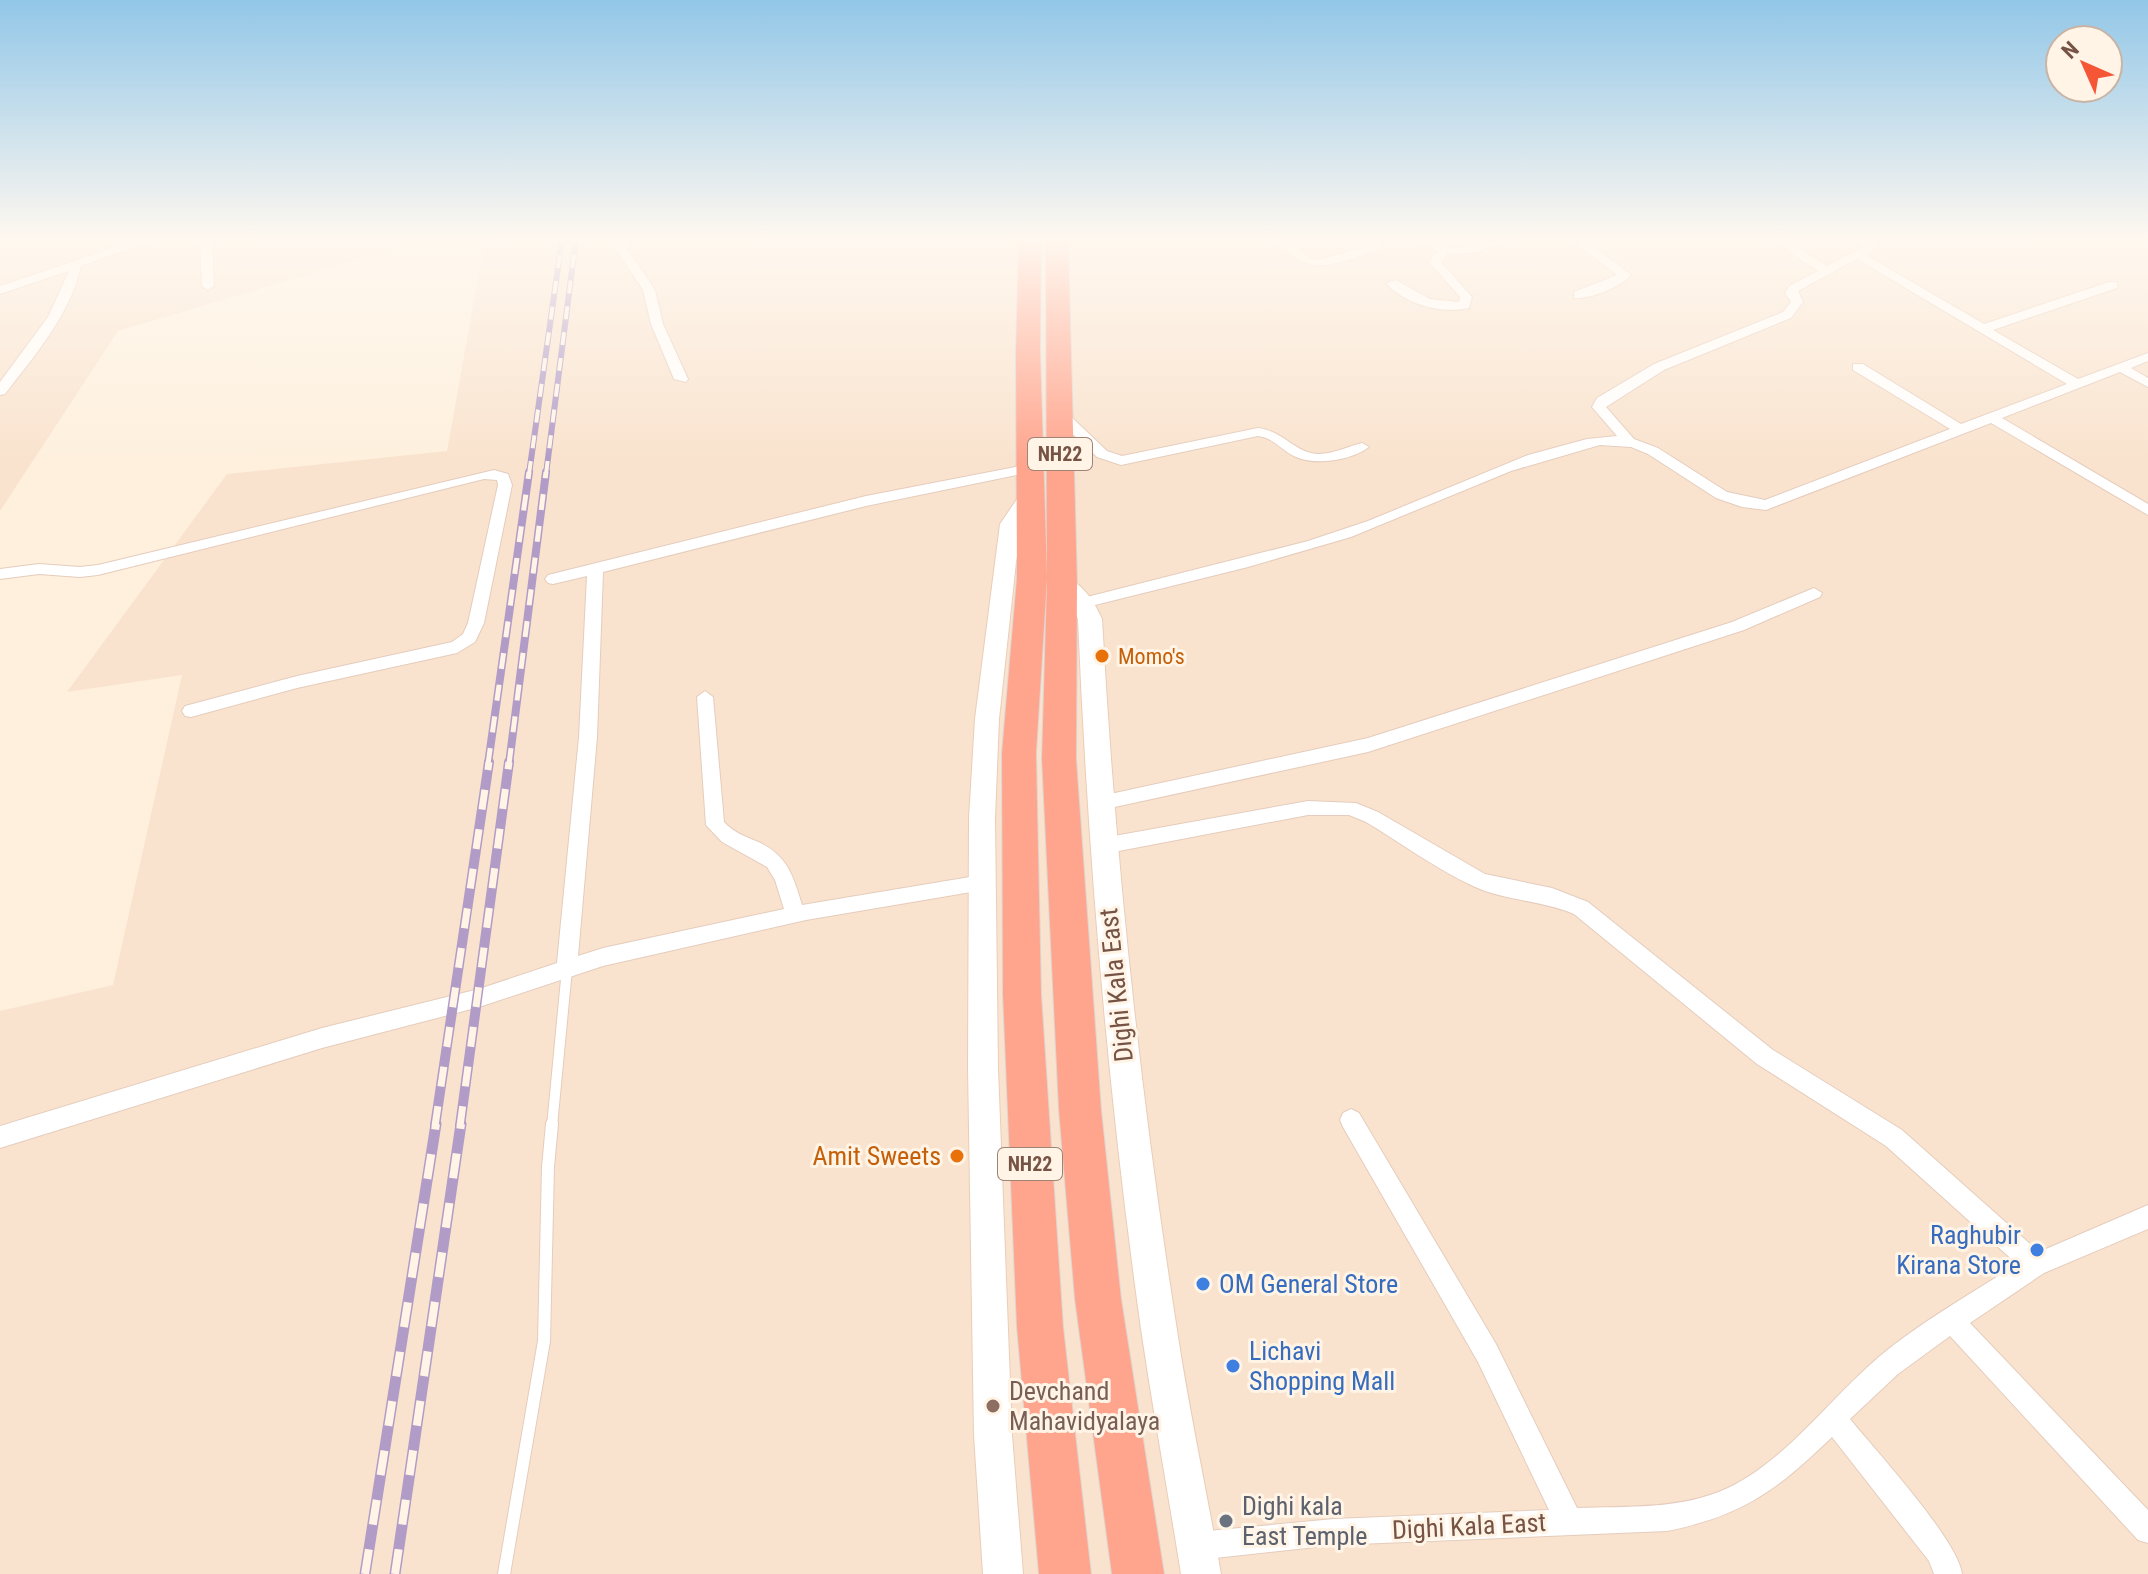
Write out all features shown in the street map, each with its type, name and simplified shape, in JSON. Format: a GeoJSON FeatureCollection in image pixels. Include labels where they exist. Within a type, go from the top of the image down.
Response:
{"type":"FeatureCollection","features":[{"type":"Feature","properties":{"kind":"highway","name":"NH22"},"geometry":{"type":"LineString","coordinates":[[1030,312],[1032,578],[1039,756],[1080,1110],[1096,1283],[1138,1574]]}},
{"type":"Feature","properties":{"kind":"highway","name":"NH22"},"geometry":{"type":"LineString","coordinates":[[1058,312],[1059,413],[1072,593],[1039,756],[1022,980],[1040,1327],[1065,1574]]}},
{"type":"Feature","properties":{"kind":"street"},"geometry":{"type":"LineString","coordinates":[[0,391],[57,312]]}},
{"type":"Feature","properties":{"kind":"street"},"geometry":{"type":"LineString","coordinates":[[654,312],[681,379]]}},
{"type":"Feature","properties":{"kind":"street"},"geometry":{"type":"LineString","coordinates":[[1629,442],[1602,413],[1599,407],[1602,401],[1673,360],[1789,312]]}},
{"type":"Feature","properties":{"kind":"street"},"geometry":{"type":"LineString","coordinates":[[1955,312],[2078,385]]}},
{"type":"Feature","properties":{"kind":"street"},"geometry":{"type":"LineString","coordinates":[[1983,329],[2032,312]]}},
{"type":"Feature","properties":{"kind":"street"},"geometry":{"type":"LineString","coordinates":[[1072,593],[1346,534],[1406,513],[1525,461],[1589,442],[1611,439],[1629,442],[1668,461],[1726,499],[1745,505],[1766,505],[2148,357]]}},
{"type":"Feature","properties":{"kind":"street"},"geometry":{"type":"LineString","coordinates":[[1858,367],[1961,430]]}},
{"type":"Feature","properties":{"kind":"street"},"geometry":{"type":"LineString","coordinates":[[2122,368],[2148,383]]}},
{"type":"Feature","properties":{"kind":"street"},"geometry":{"type":"LineString","coordinates":[[1059,413],[1102,454],[1121,461],[1258,432],[1275,434],[1309,457],[1319,458],[1362,447]]}},
{"type":"Feature","properties":{"kind":"street"},"geometry":{"type":"LineString","coordinates":[[1992,418],[2148,510]]}},
{"type":"Feature","properties":{"kind":"street"},"geometry":{"type":"LineString","coordinates":[[0,574],[39,569],[98,570],[484,475],[503,477],[505,485],[476,623],[469,638],[457,647],[297,682],[191,711]]}},
{"type":"Feature","properties":{"kind":"street"},"geometry":{"type":"LineString","coordinates":[[553,579],[866,501],[1031,481]]}},
{"type":"Feature","properties":{"kind":"street"},"geometry":{"type":"LineString","coordinates":[[1003,1574],[992,1419],[983,1068],[982,883],[987,719],[1003,578],[1011,524],[1031,481]]}},
{"type":"Feature","properties":{"kind":"street"},"geometry":{"type":"LineString","coordinates":[[567,969],[588,737],[595,568]]}},
{"type":"Feature","properties":{"kind":"street","name":"Dighi Kala East"},"geometry":{"type":"LineString","coordinates":[[1072,593],[1090,619],[1103,846],[1125,1064],[1157,1315],[1199,1560],[1334,1532],[1667,1518],[1702,1511],[1738,1497],[1779,1470],[1889,1365],[1951,1320],[2036,1265],[2148,1217]]}},
{"type":"Feature","properties":{"kind":"street"},"geometry":{"type":"LineString","coordinates":[[1101,803],[1368,745],[1738,626],[1814,593]]}},
{"type":"Feature","properties":{"kind":"street"},"geometry":{"type":"LineString","coordinates":[[705,697],[715,825],[732,841],[774,861],[782,873],[796,914]]}},
{"type":"Feature","properties":{"kind":"street"},"geometry":{"type":"LineString","coordinates":[[1103,846],[1308,808],[1350,808],[1372,817],[1479,880],[1552,896],[1581,908],[1765,1057],[1845,1104],[1894,1138],[2036,1265]]}},
{"type":"Feature","properties":{"kind":"street"},"geometry":{"type":"LineString","coordinates":[[0,1137],[322,1038],[479,998],[603,957],[796,914],[982,883]]}},
{"type":"Feature","properties":{"kind":"street"},"geometry":{"type":"LineString","coordinates":[[1351,1120],[1487,1353],[1569,1521]]}},
{"type":"Feature","properties":{"kind":"street"},"geometry":{"type":"LineString","coordinates":[[1951,1320],[2148,1530]]}},
{"type":"Feature","properties":{"kind":"street"},"geometry":{"type":"LineString","coordinates":[[1833,1418],[1939,1551],[1948,1574]]}},
{"type":"Feature","properties":{"kind":"lane"},"geometry":{"type":"LineString","coordinates":[[504,1574],[544,1341],[548,1167],[567,969]]}},
{"type":"Feature","properties":{"kind":"shaded area"},"geometry":{"type":"Polygon","coordinates":[[[0,312],[180,312],[118,331],[0,511],[0,312]]]}},
{"type":"Feature","properties":{"kind":"shaded area"},"geometry":{"type":"Polygon","coordinates":[[[472,312],[2148,312],[2148,1574],[0,1574],[0,1011],[113,985],[182,675],[67,692],[227,474],[447,451],[472,312]]]}},
{"type":"Feature","properties":{"kind":"railway"},"geometry":{"type":"LineString","coordinates":[[529,474],[552,312]]}},
{"type":"Feature","properties":{"kind":"railway"},"geometry":{"type":"LineString","coordinates":[[546,474],[567,312]]}},
{"type":"Feature","properties":{"kind":"railway"},"geometry":{"type":"LineString","coordinates":[[488,764],[529,472]]}},
{"type":"Feature","properties":{"kind":"railway"},"geometry":{"type":"LineString","coordinates":[[509,764],[546,472]]}},
{"type":"Feature","properties":{"kind":"railway"},"geometry":{"type":"LineString","coordinates":[[435,1126],[489,762]]}},
{"type":"Feature","properties":{"kind":"railway"},"geometry":{"type":"LineString","coordinates":[[460,1126],[509,762]]}},
{"type":"Feature","properties":{"kind":"railway"},"geometry":{"type":"LineString","coordinates":[[365,1574],[436,1124]]}},
{"type":"Feature","properties":{"kind":"railway"},"geometry":{"type":"LineString","coordinates":[[395,1574],[461,1124]]}},
{"type":"Feature","properties":{"kind":"place","name":"Momo's"},"geometry":{"type":"Point","coordinates":[1102,656]}},
{"type":"Feature","properties":{"kind":"place","name":"Amit Sweets"},"geometry":{"type":"Point","coordinates":[957,1156]}},
{"type":"Feature","properties":{"kind":"place","name":"Raghubir Kirana Store"},"geometry":{"type":"Point","coordinates":[2037,1250]}},
{"type":"Feature","properties":{"kind":"place","name":"OM General Store"},"geometry":{"type":"Point","coordinates":[1203,1284]}},
{"type":"Feature","properties":{"kind":"place","name":"Lichavi Shopping Mall"},"geometry":{"type":"Point","coordinates":[1233,1366]}},
{"type":"Feature","properties":{"kind":"place","name":"Devchand Mahavidyalaya"},"geometry":{"type":"Point","coordinates":[993,1406]}},
{"type":"Feature","properties":{"kind":"place","name":"Dighi kala East Temple"},"geometry":{"type":"Point","coordinates":[1226,1521]}}]}
